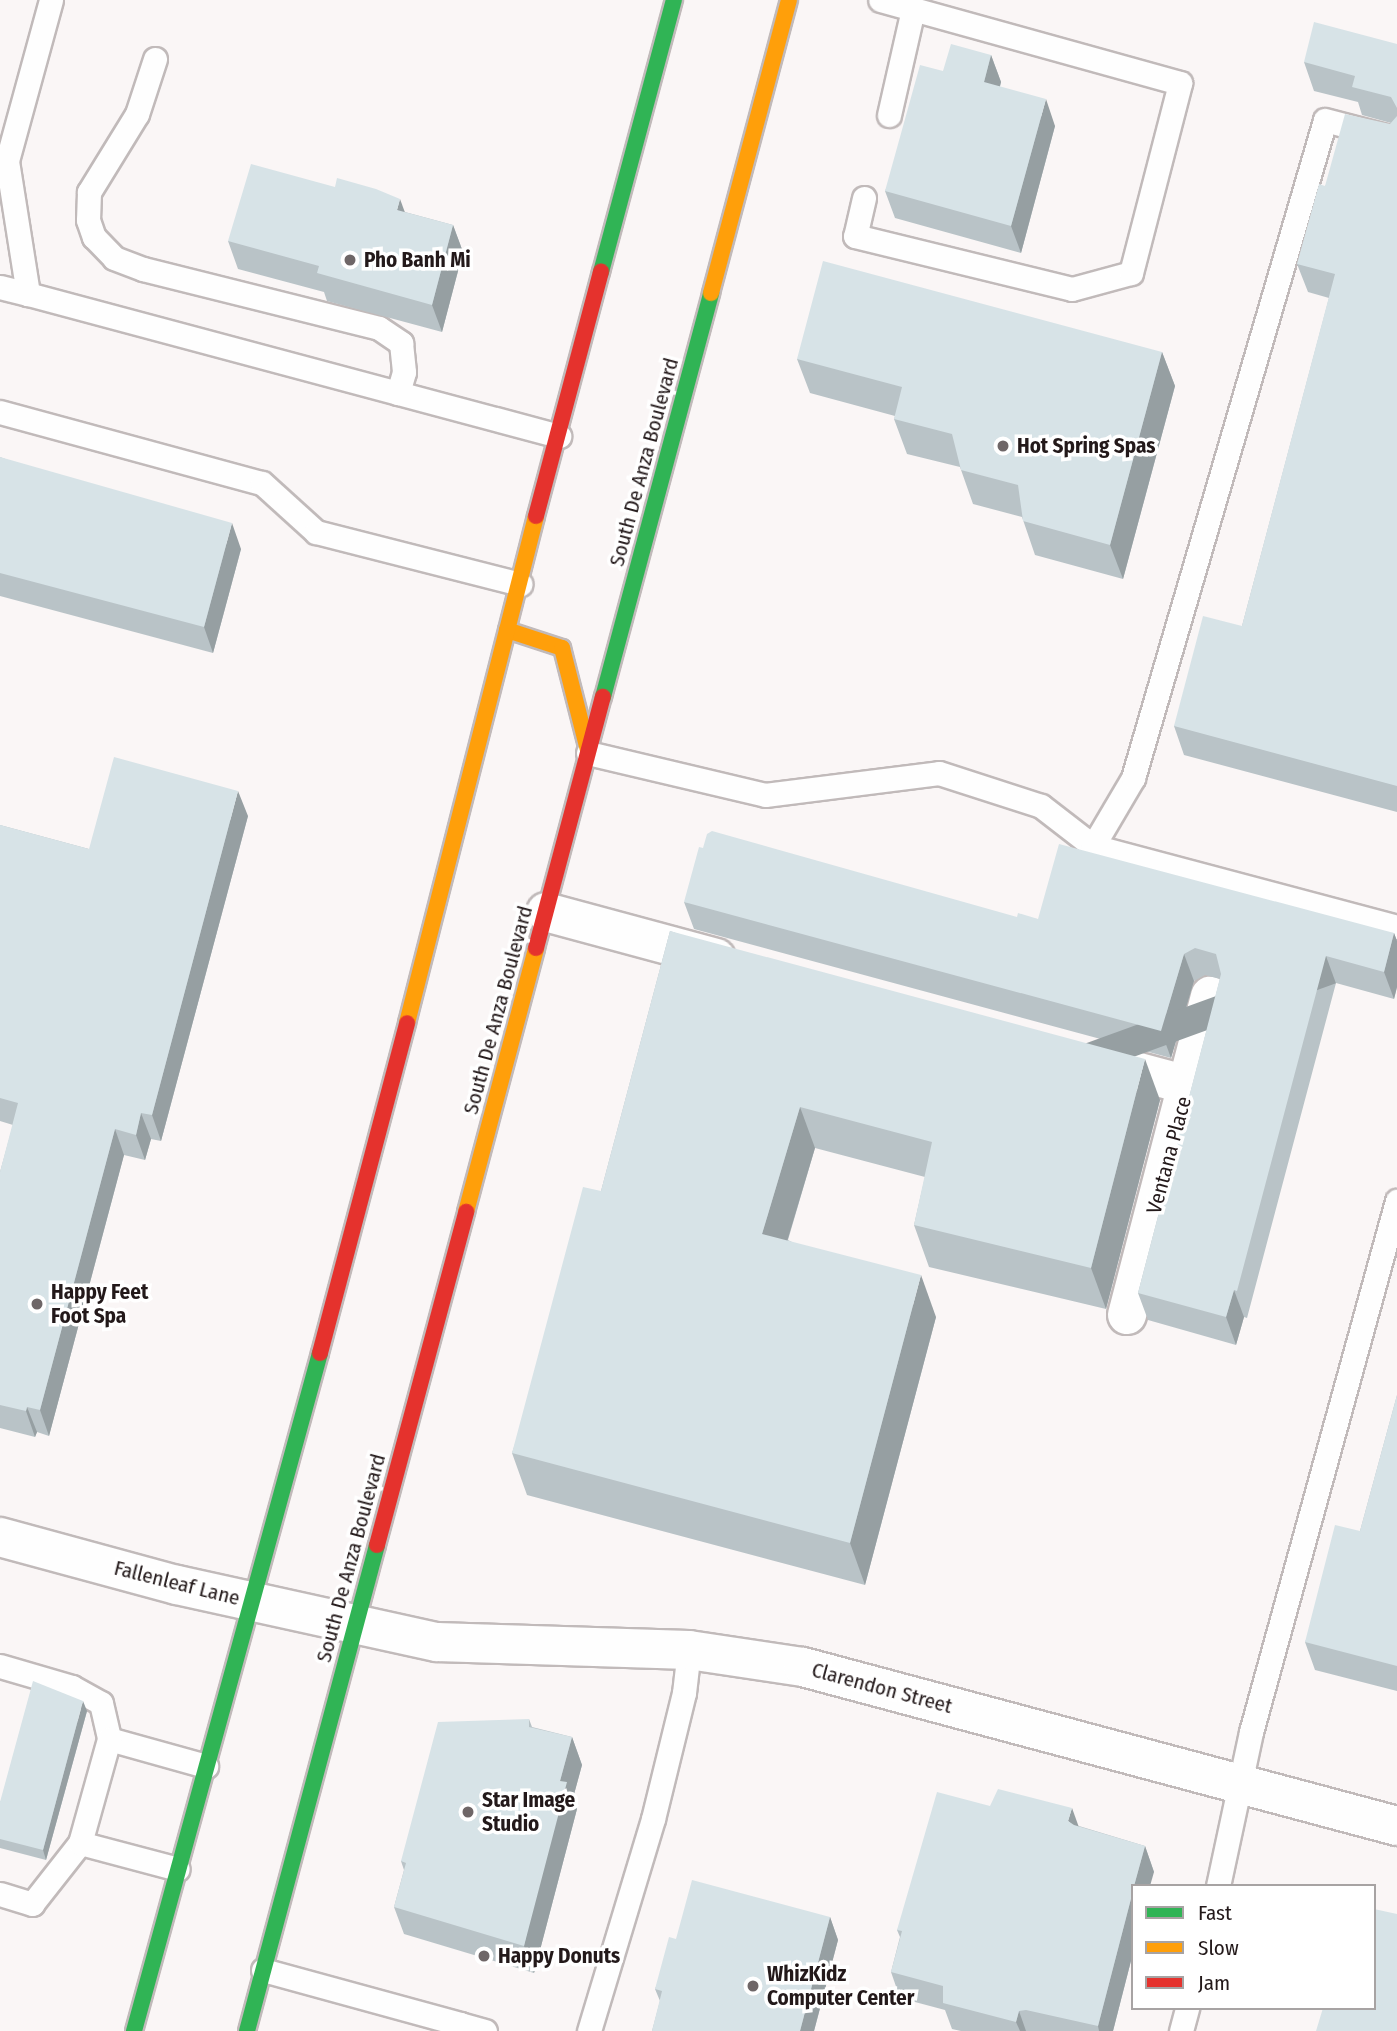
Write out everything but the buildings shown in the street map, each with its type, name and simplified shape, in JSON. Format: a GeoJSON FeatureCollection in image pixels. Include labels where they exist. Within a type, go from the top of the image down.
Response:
{"type":"FeatureCollection","features":[{"type":"Feature","properties":{"kind":"main road"},"geometry":{"type":"LineString","coordinates":[[134,2031],[387,1107],[457,813],[674,0]]}},
{"type":"Feature","properties":{"kind":"main road","name":"South De Anza Boulevard"},"geometry":{"type":"LineString","coordinates":[[247,2031],[789,0]]}},
{"type":"Feature","properties":{"kind":"main road"},"geometry":{"type":"LineString","coordinates":[[508,630],[562,648],[588,753]]}},
{"type":"Feature","properties":{"kind":"street"},"geometry":{"type":"LineString","coordinates":[[546,912],[756,969]]}},
{"type":"Feature","properties":{"kind":"street","name":"Ventana Place"},"geometry":{"type":"LineString","coordinates":[[1127,1315],[1210,996]]}},
{"type":"Feature","properties":{"kind":"street"},"geometry":{"type":"LineString","coordinates":[[1066,1052],[1187,1084]]}},
{"type":"Feature","properties":{"kind":"street","name":"Fallenleaf Lane"},"geometry":{"type":"LineString","coordinates":[[0,1537],[250,1602],[354,1624]]}},
{"type":"Feature","properties":{"kind":"street","name":"Clarendon Street"},"geometry":{"type":"LineString","coordinates":[[354,1624],[437,1642],[689,1650],[803,1667],[1397,1826]]}},
{"type":"Feature","properties":{"kind":"lane"},"geometry":{"type":"LineString","coordinates":[[29,294],[7,161],[51,0]]}},
{"type":"Feature","properties":{"kind":"lane"},"geometry":{"type":"LineString","coordinates":[[864,198],[855,236],[1072,289],[1131,273],[1180,83],[880,0]]}},
{"type":"Feature","properties":{"kind":"lane"},"geometry":{"type":"LineString","coordinates":[[889,115],[913,9]]}},
{"type":"Feature","properties":{"kind":"lane"},"geometry":{"type":"LineString","coordinates":[[155,59],[137,114],[89,192],[88,220],[94,237],[114,258],[143,269],[379,328],[401,343],[404,372],[398,393]]}},
{"type":"Feature","properties":{"kind":"lane"},"geometry":{"type":"LineString","coordinates":[[1093,846],[1133,778],[1325,120],[1397,139]]}},
{"type":"Feature","properties":{"kind":"lane"},"geometry":{"type":"LineString","coordinates":[[0,286],[559,436]]}},
{"type":"Feature","properties":{"kind":"lane"},"geometry":{"type":"LineString","coordinates":[[0,412],[262,482],[316,532],[520,584]]}},
{"type":"Feature","properties":{"kind":"lane"},"geometry":{"type":"LineString","coordinates":[[588,753],[765,795],[939,773],[1041,806],[1093,846],[1397,928]]}},
{"type":"Feature","properties":{"kind":"lane"},"geometry":{"type":"LineString","coordinates":[[1217,1884],[1242,1784],[1251,1732],[1397,1201]]}},
{"type":"Feature","properties":{"kind":"lane"},"geometry":{"type":"LineString","coordinates":[[589,2031],[653,1819],[684,1693],[689,1650]]}},
{"type":"Feature","properties":{"kind":"lane"},"geometry":{"type":"LineString","coordinates":[[0,1666],[72,1687],[101,1703],[110,1739],[80,1843],[33,1904],[0,1894]]}},
{"type":"Feature","properties":{"kind":"lane"},"geometry":{"type":"LineString","coordinates":[[110,1739],[206,1766]]}},
{"type":"Feature","properties":{"kind":"lane"},"geometry":{"type":"LineString","coordinates":[[80,1843],[178,1869]]}},
{"type":"Feature","properties":{"kind":"lane"},"geometry":{"type":"LineString","coordinates":[[263,1970],[459,2028],[485,2031]]}},
{"type":"Feature","properties":{"kind":"lane"},"geometry":{"type":"LineString","coordinates":[[1181,2031],[1186,2010]]}},
{"type":"Feature","properties":{"kind":"traffic: fast"},"geometry":{"type":"LineString","coordinates":[[601,272],[674,0]]}},
{"type":"Feature","properties":{"kind":"traffic: fast"},"geometry":{"type":"LineString","coordinates":[[603,697],[711,293]]}},
{"type":"Feature","properties":{"kind":"traffic: fast"},"geometry":{"type":"LineString","coordinates":[[134,2031],[320,1353]]}},
{"type":"Feature","properties":{"kind":"traffic: fast"},"geometry":{"type":"LineString","coordinates":[[247,2031],[377,1545]]}},
{"type":"Feature","properties":{"kind":"traffic: slow"},"geometry":{"type":"LineString","coordinates":[[711,293],[789,0]]}},
{"type":"Feature","properties":{"kind":"traffic: slow"},"geometry":{"type":"LineString","coordinates":[[407,1023],[536,516]]}},
{"type":"Feature","properties":{"kind":"traffic: slow"},"geometry":{"type":"LineString","coordinates":[[507,630],[562,648],[588,750]]}},
{"type":"Feature","properties":{"kind":"traffic: slow"},"geometry":{"type":"LineString","coordinates":[[466,1212],[536,948]]}},
{"type":"Feature","properties":{"kind":"traffic: jam"},"geometry":{"type":"LineString","coordinates":[[536,516],[601,272]]}},
{"type":"Feature","properties":{"kind":"traffic: jam"},"geometry":{"type":"LineString","coordinates":[[536,948],[603,697]]}},
{"type":"Feature","properties":{"kind":"traffic: jam"},"geometry":{"type":"LineString","coordinates":[[320,1353],[407,1023]]}},
{"type":"Feature","properties":{"kind":"traffic: jam"},"geometry":{"type":"LineString","coordinates":[[377,1545],[466,1212]]}},
{"type":"Feature","properties":{"kind":"place","name":"Pho Banh Mi"},"geometry":{"type":"Point","coordinates":[350,260]}},
{"type":"Feature","properties":{"kind":"place","name":"Hot Spring Spas"},"geometry":{"type":"Point","coordinates":[1003,446]}},
{"type":"Feature","properties":{"kind":"place","name":"Happy Feet Foot Spa"},"geometry":{"type":"Point","coordinates":[37,1304]}},
{"type":"Feature","properties":{"kind":"place","name":"Star Image Studio"},"geometry":{"type":"Point","coordinates":[468,1812]}},
{"type":"Feature","properties":{"kind":"place","name":"Happy Donuts"},"geometry":{"type":"Point","coordinates":[484,1956]}},
{"type":"Feature","properties":{"kind":"place","name":"WhizKidz Computer Center"},"geometry":{"type":"Point","coordinates":[753,1986]}}]}
